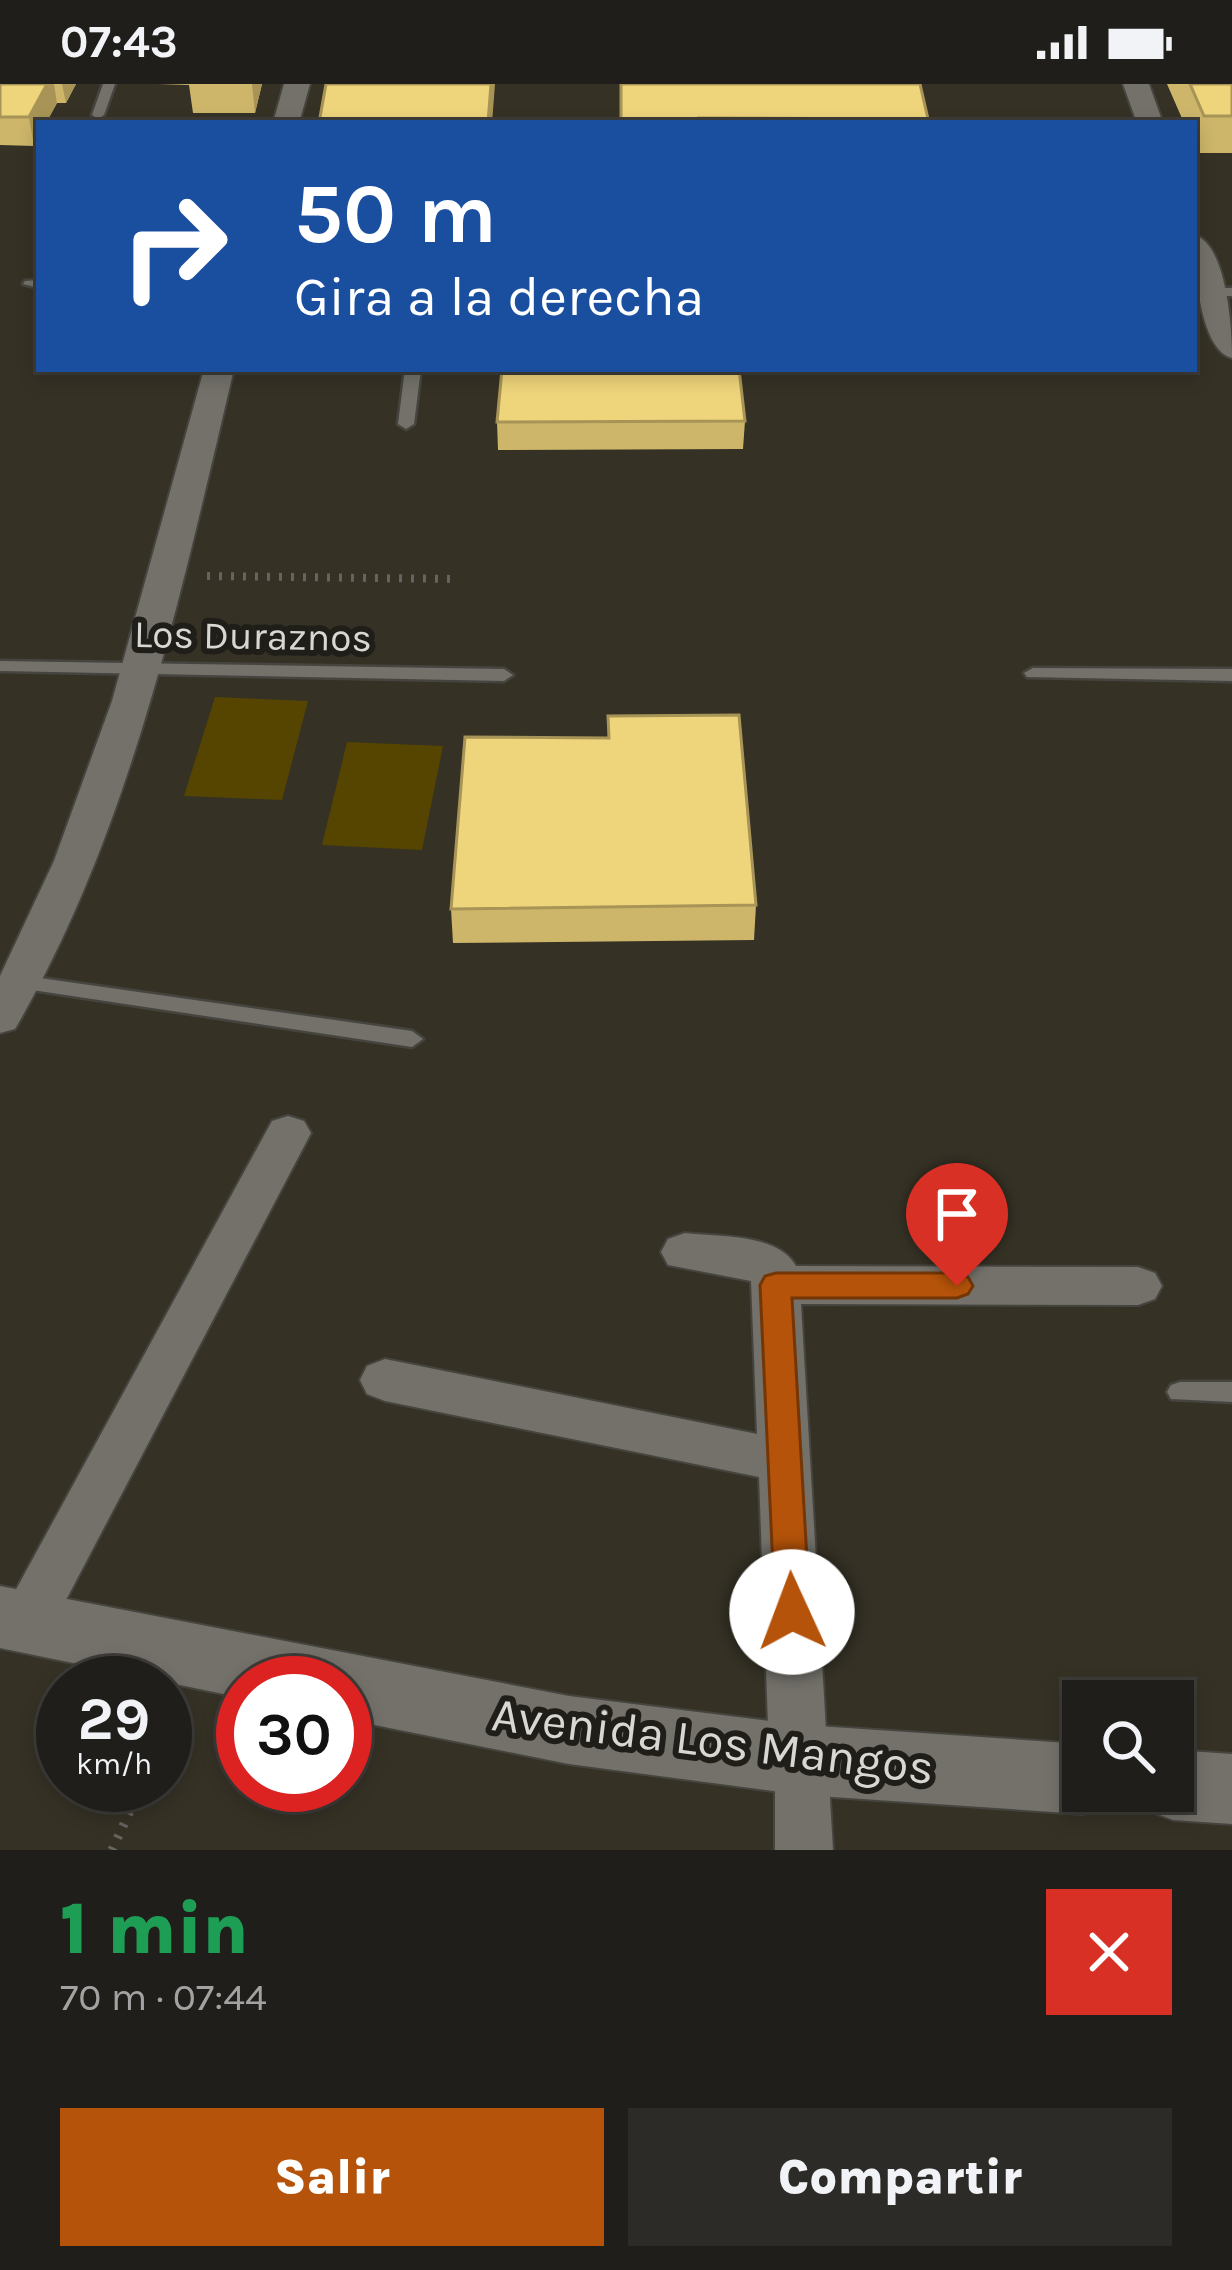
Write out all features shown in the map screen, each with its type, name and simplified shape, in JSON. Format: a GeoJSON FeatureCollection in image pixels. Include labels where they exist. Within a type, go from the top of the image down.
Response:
{"type":"FeatureCollection","features":[{"type":"Feature","properties":{"kind":"street"},"geometry":{"type":"LineString","coordinates":[[287,120],[297,84]]}},
{"type":"Feature","properties":{"kind":"street"},"geometry":{"type":"LineString","coordinates":[[1132,85],[1149,120]]}},
{"type":"Feature","properties":{"kind":"street"},"geometry":{"type":"LineString","coordinates":[[1197,252],[1232,349]]}},
{"type":"Feature","properties":{"kind":"street"},"geometry":{"type":"LineString","coordinates":[[0,1018],[97,812],[145,666],[218,372]]}},
{"type":"Feature","properties":{"kind":"street"},"geometry":{"type":"LineString","coordinates":[[216,1660],[13,1620],[288,1133]]}},
{"type":"Feature","properties":{"kind":"street"},"geometry":{"type":"LineString","coordinates":[[685,1252],[752,1258],[775,1271],[804,1850]]}},
{"type":"Feature","properties":{"kind":"street"},"geometry":{"type":"LineString","coordinates":[[776,1285],[1138,1286]]}},
{"type":"Feature","properties":{"kind":"street"},"geometry":{"type":"LineString","coordinates":[[385,1380],[785,1462]]}},
{"type":"Feature","properties":{"kind":"street","name":"Avenida Los Mangos"},"geometry":{"type":"LineString","coordinates":[[372,1691],[569,1730],[803,1760],[1062,1778]]}},
{"type":"Feature","properties":{"kind":"street"},"geometry":{"type":"LineString","coordinates":[[1194,1786],[1232,1789]]}},
{"type":"Feature","properties":{"kind":"lane"},"geometry":{"type":"LineString","coordinates":[[98,115],[109,84]]}},
{"type":"Feature","properties":{"kind":"lane"},"geometry":{"type":"LineString","coordinates":[[406,424],[413,372]]}},
{"type":"Feature","properties":{"kind":"lane","name":"Los Duraznos"},"geometry":{"type":"LineString","coordinates":[[0,666],[504,675]]}},
{"type":"Feature","properties":{"kind":"lane"},"geometry":{"type":"LineString","coordinates":[[1034,673],[1232,675]]}},
{"type":"Feature","properties":{"kind":"lane"},"geometry":{"type":"LineString","coordinates":[[19,982],[412,1039]]}},
{"type":"Feature","properties":{"kind":"lane"},"geometry":{"type":"LineString","coordinates":[[1180,1391],[1232,1392]]}},
{"type":"Feature","properties":{"kind":"path"},"geometry":{"type":"LineString","coordinates":[[167,576],[458,579]]}},
{"type":"Feature","properties":{"kind":"path"},"geometry":{"type":"LineString","coordinates":[[112,1850],[130,1812]]}},
{"type":"Feature","properties":{"kind":"shaded area"},"geometry":{"type":"Polygon","coordinates":[[[0,84],[1232,84],[1232,1850],[0,1850],[0,84]]]}},
{"type":"Feature","properties":{"kind":"shaded area"},"geometry":{"type":"Polygon","coordinates":[[[215,697],[308,701],[282,800],[184,796],[215,697]]]}},
{"type":"Feature","properties":{"kind":"shaded area"},"geometry":{"type":"Polygon","coordinates":[[[347,742],[443,746],[422,850],[322,845],[347,742]]]}},
{"type":"Feature","properties":{"kind":"building"},"geometry":{"type":"Polygon","coordinates":[[[0,84],[47,84],[29,117],[0,117],[0,84]]]}},
{"type":"Feature","properties":{"kind":"building"},"geometry":{"type":"Polygon","coordinates":[[[326,84],[491,84],[488,120],[320,120],[326,84]]]}},
{"type":"Feature","properties":{"kind":"building"},"geometry":{"type":"Polygon","coordinates":[[[621,84],[920,84],[928,119],[699,118],[621,120],[621,84]]]}},
{"type":"Feature","properties":{"kind":"building"},"geometry":{"type":"Polygon","coordinates":[[[1190,84],[1232,84],[1232,116],[1204,116],[1190,84]]]}},
{"type":"Feature","properties":{"kind":"building"},"geometry":{"type":"Polygon","coordinates":[[[502,372],[739,372],[745,421],[497,422],[502,372]]]}},
{"type":"Feature","properties":{"kind":"building"},"geometry":{"type":"Polygon","coordinates":[[[739,715],[756,905],[451,909],[465,737],[609,738],[608,716],[739,715]]]}},
{"type":"Feature","properties":{"kind":"route"},"geometry":{"type":"LineString","coordinates":[[792,1612],[776,1285],[957,1286]]}}]}
